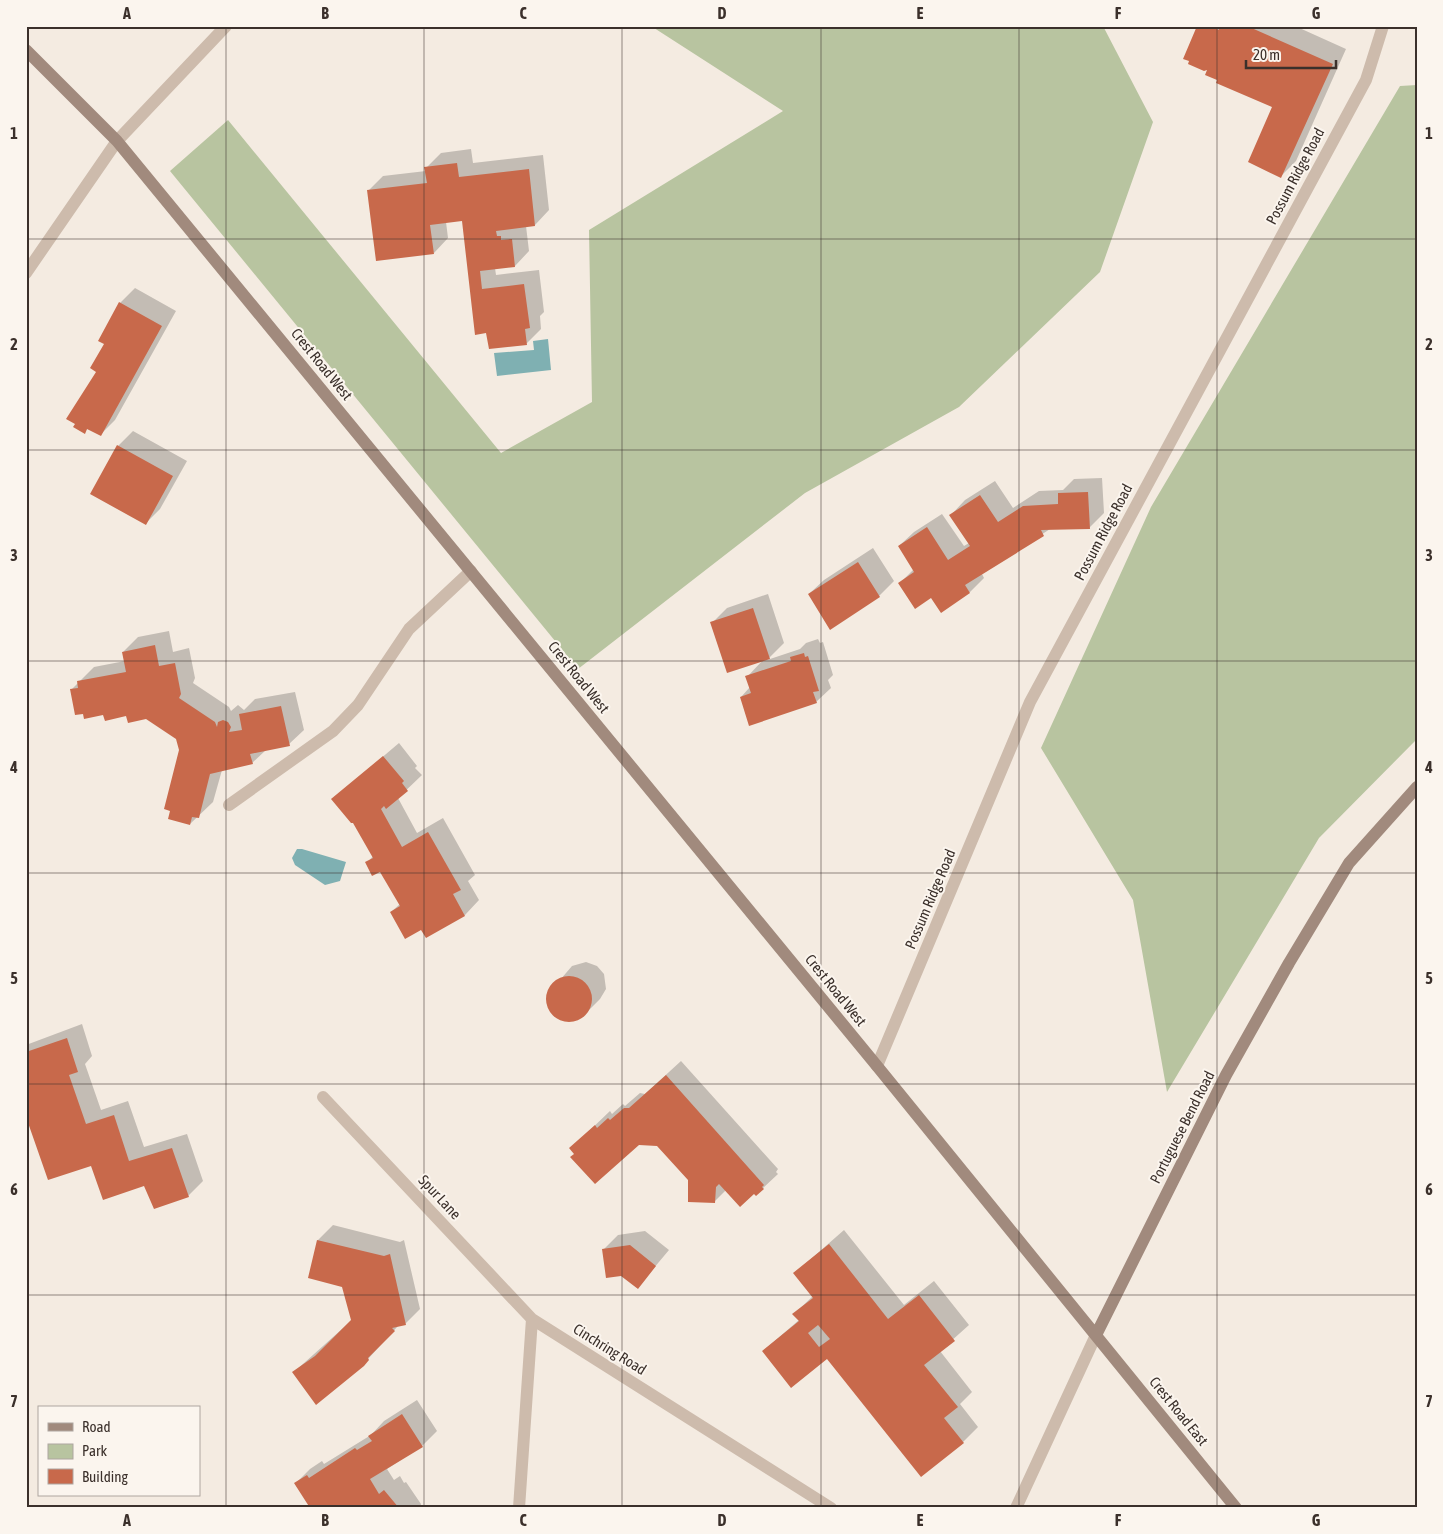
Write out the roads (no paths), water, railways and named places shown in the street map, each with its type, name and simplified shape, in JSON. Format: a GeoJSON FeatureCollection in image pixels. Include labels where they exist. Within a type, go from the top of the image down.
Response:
{"type":"FeatureCollection","features":[{"type":"Feature","properties":{"kind":"street"},"geometry":{"type":"LineString","coordinates":[[26,273],[117,141],[226,26]]}},
{"type":"Feature","properties":{"kind":"street","name":"Possum Ridge Road"},"geometry":{"type":"LineString","coordinates":[[877,1066],[1030,702],[1366,80],[1383,26]]}},
{"type":"Feature","properties":{"kind":"street","name":"Crest Road West"},"geometry":{"type":"LineString","coordinates":[[26,50],[117,141],[1096,1335]]}},
{"type":"Feature","properties":{"kind":"street"},"geometry":{"type":"LineString","coordinates":[[229,805],[333,731],[358,705],[409,628],[471,571]]}},
{"type":"Feature","properties":{"kind":"street","name":"Portuguese Bend Road"},"geometry":{"type":"LineString","coordinates":[[1016,1508],[1096,1335],[1226,1075],[1289,963],[1349,863],[1417,786]]}},
{"type":"Feature","properties":{"kind":"street","name":"Spur Lane"},"geometry":{"type":"LineString","coordinates":[[324,1097],[532,1319]]}},
{"type":"Feature","properties":{"kind":"street"},"geometry":{"type":"LineString","coordinates":[[519,1508],[532,1319]]}},
{"type":"Feature","properties":{"kind":"street","name":"Cinchring Road"},"geometry":{"type":"LineString","coordinates":[[532,1319],[832,1508]]}},
{"type":"Feature","properties":{"kind":"street","name":"Crest Road East"},"geometry":{"type":"LineString","coordinates":[[1096,1335],[1236,1508]]}},
{"type":"Feature","properties":{"kind":"water"},"geometry":{"type":"Polygon","coordinates":[[[548,339],[551,370],[497,376],[494,353],[534,350],[533,341],[548,339]]]}},
{"type":"Feature","properties":{"kind":"water"},"geometry":{"type":"Polygon","coordinates":[[[297,849],[346,862],[340,881],[325,885],[295,865],[292,858],[297,849]]]}}]}
